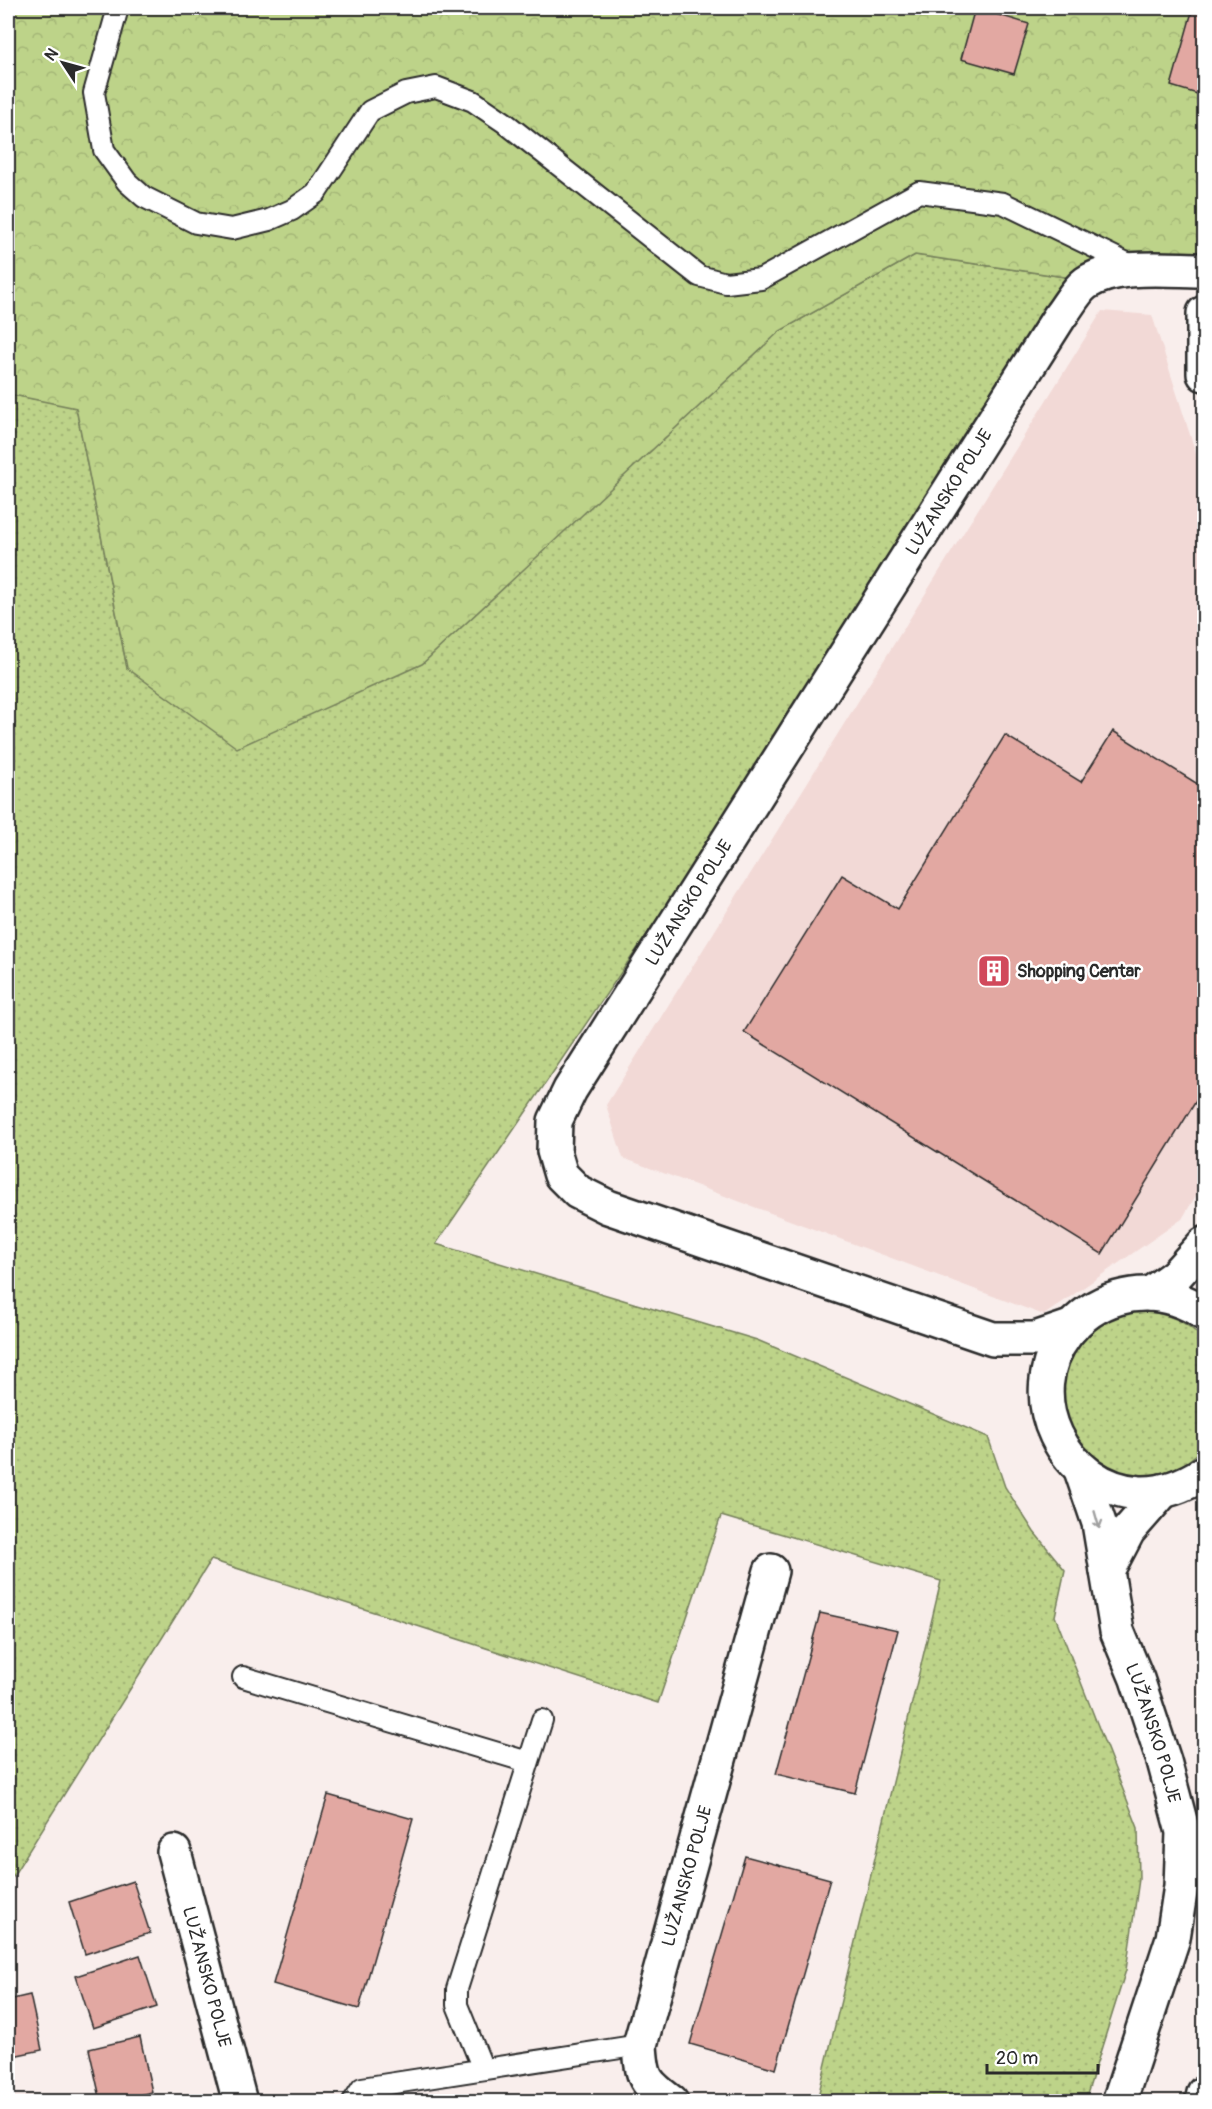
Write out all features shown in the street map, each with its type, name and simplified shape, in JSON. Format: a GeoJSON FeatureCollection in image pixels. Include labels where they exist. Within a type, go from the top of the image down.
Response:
{"type":"FeatureCollection","features":[{"type":"Feature","properties":{"kind":"main road","name":"LUŽANSKO POLJE"},"geometry":{"type":"LineString","coordinates":[[1073,1326],[1035,1339],[993,1339],[608,1207],[578,1192],[561,1175],[554,1151],[555,1121],[570,1090],[1060,316],[1084,285],[1104,274],[1141,270],[1204,270]]}},
{"type":"Feature","properties":{"kind":"main road"},"geometry":{"type":"LineString","coordinates":[[1204,313],[1204,374]]}},
{"type":"Feature","properties":{"kind":"main road"},"geometry":{"type":"LineString","coordinates":[[1150,1294],[1176,1275],[1202,1248]]}},
{"type":"Feature","properties":{"kind":"main road"},"geometry":{"type":"LineString","coordinates":[[1202,1248],[1200,1286],[1204,1313]]}},
{"type":"Feature","properties":{"kind":"main road"},"geometry":{"type":"LineString","coordinates":[[1204,1313],[1187,1303],[1170,1297],[1150,1294],[1129,1295],[1108,1301],[1089,1312],[1060,1342],[1051,1360],[1046,1401],[1056,1439],[1081,1470],[1099,1482],[1119,1490],[1141,1493],[1163,1491],[1186,1485],[1204,1473]]}},
{"type":"Feature","properties":{"kind":"main road"},"geometry":{"type":"LineString","coordinates":[[993,1339],[1025,1366],[1046,1401]]}},
{"type":"Feature","properties":{"kind":"main road","name":"LUŽANSKO POLJE"},"geometry":{"type":"LineString","coordinates":[[1081,1470],[1099,1523],[1118,1631],[1137,1679],[1164,1761],[1183,1832],[1181,1886],[1173,1938],[1119,2102]]}},
{"type":"Feature","properties":{"kind":"main road"},"geometry":{"type":"LineString","coordinates":[[1107,1571],[1128,1531],[1163,1491]]}},
{"type":"Feature","properties":{"kind":"main road","name":"LUŽANSKO POLJE"},"geometry":{"type":"LineString","coordinates":[[670,2102],[651,2087],[642,2071],[640,2045],[771,1571]]}},
{"type":"Feature","properties":{"kind":"main road","name":"LUŽANSKO POLJE"},"geometry":{"type":"LineString","coordinates":[[174,1852],[240,2102]]}},
{"type":"Feature","properties":{"kind":"main road"},"geometry":{"type":"LineString","coordinates":[[1202,2102],[1204,2093]]}},
{"type":"Feature","properties":{"kind":"lane"},"geometry":{"type":"LineString","coordinates":[[118,8],[94,93],[104,150],[127,182],[144,197],[196,223],[232,229],[269,220],[292,210],[316,193],[370,111],[406,93],[436,87],[473,101],[504,122],[699,276],[726,283],[761,279],[919,192],[1003,203],[1141,270]]}},
{"type":"Feature","properties":{"kind":"lane"},"geometry":{"type":"LineString","coordinates":[[243,1677],[528,1762]]}},
{"type":"Feature","properties":{"kind":"lane"},"geometry":{"type":"LineString","coordinates":[[483,2070],[457,2006],[457,1989],[542,1720]]}},
{"type":"Feature","properties":{"kind":"lane"},"geometry":{"type":"LineString","coordinates":[[353,2102],[362,2088],[640,2045]]}},
{"type":"Feature","properties":{"kind":"shaded area"},"geometry":{"type":"Polygon","coordinates":[[[1102,311],[1152,315],[1204,479],[1204,1182],[1182,1219],[1044,1315],[623,1158],[606,1105],[1102,311]]]}},
{"type":"Feature","properties":{"kind":"green space"},"geometry":{"type":"Polygon","coordinates":[[[8,8],[1204,8],[1204,265],[1092,281],[915,255],[780,331],[422,664],[237,748],[127,668],[76,408],[8,394],[8,8]]]}},
{"type":"Feature","properties":{"kind":"green space"},"geometry":{"type":"Polygon","coordinates":[[[915,255],[1092,281],[436,1244],[757,1340],[988,1437],[1005,1487],[1034,1532],[1065,1570],[1055,1616],[1138,1828],[1139,1879],[1126,1970],[1085,2101],[817,2101],[941,1581],[721,1516],[658,1703],[211,1560],[8,1884],[8,394],[76,407],[127,668],[780,331],[915,255]]]}},
{"type":"Feature","properties":{"kind":"green space"},"geometry":{"type":"Polygon","coordinates":[[[1142,1310],[1176,1319],[1190,1327],[1204,1340],[1204,1448],[1182,1466],[1156,1475],[1128,1475],[1101,1466],[1080,1448],[1065,1425],[1062,1370],[1074,1346],[1092,1327],[1116,1314],[1142,1310]]]}},
{"type":"Feature","properties":{"kind":"building"},"geometry":{"type":"Polygon","coordinates":[[[975,8],[1029,24],[1014,74],[961,59],[975,8]]]}},
{"type":"Feature","properties":{"kind":"building"},"geometry":{"type":"Polygon","coordinates":[[[1193,8],[1204,8],[1204,96],[1171,86],[1193,8]]]}},
{"type":"Feature","properties":{"kind":"building","name":"Shopping Centar"},"geometry":{"type":"Polygon","coordinates":[[[1113,731],[1204,788],[1204,1088],[1102,1254],[744,1032],[842,875],[898,909],[1005,735],[1081,782],[1113,731]]]}},
{"type":"Feature","properties":{"kind":"building"},"geometry":{"type":"Polygon","coordinates":[[[820,1613],[898,1630],[855,1793],[776,1774],[820,1613]]]}},
{"type":"Feature","properties":{"kind":"building"},"geometry":{"type":"Polygon","coordinates":[[[328,1795],[413,1819],[359,2009],[273,1984],[328,1795]]]}},
{"type":"Feature","properties":{"kind":"building"},"geometry":{"type":"Polygon","coordinates":[[[745,1856],[830,1879],[776,2069],[690,2044],[745,1856]]]}},
{"type":"Feature","properties":{"kind":"building"},"geometry":{"type":"Polygon","coordinates":[[[133,1881],[150,1933],[85,1954],[69,1902],[133,1881]]]}},
{"type":"Feature","properties":{"kind":"building"},"geometry":{"type":"Polygon","coordinates":[[[140,1955],[157,2007],[93,2028],[76,1976],[140,1955]]]}},
{"type":"Feature","properties":{"kind":"building"},"geometry":{"type":"Polygon","coordinates":[[[30,1995],[42,2050],[8,2057],[8,2000],[30,1995]]]}},
{"type":"Feature","properties":{"kind":"building"},"geometry":{"type":"Polygon","coordinates":[[[140,2037],[152,2092],[101,2102],[89,2049],[140,2037]]]}},
{"type":"Feature","properties":{"kind":"place","name":"Shopping Centar"},"geometry":{"type":"Point","coordinates":[994,971]}}]}
